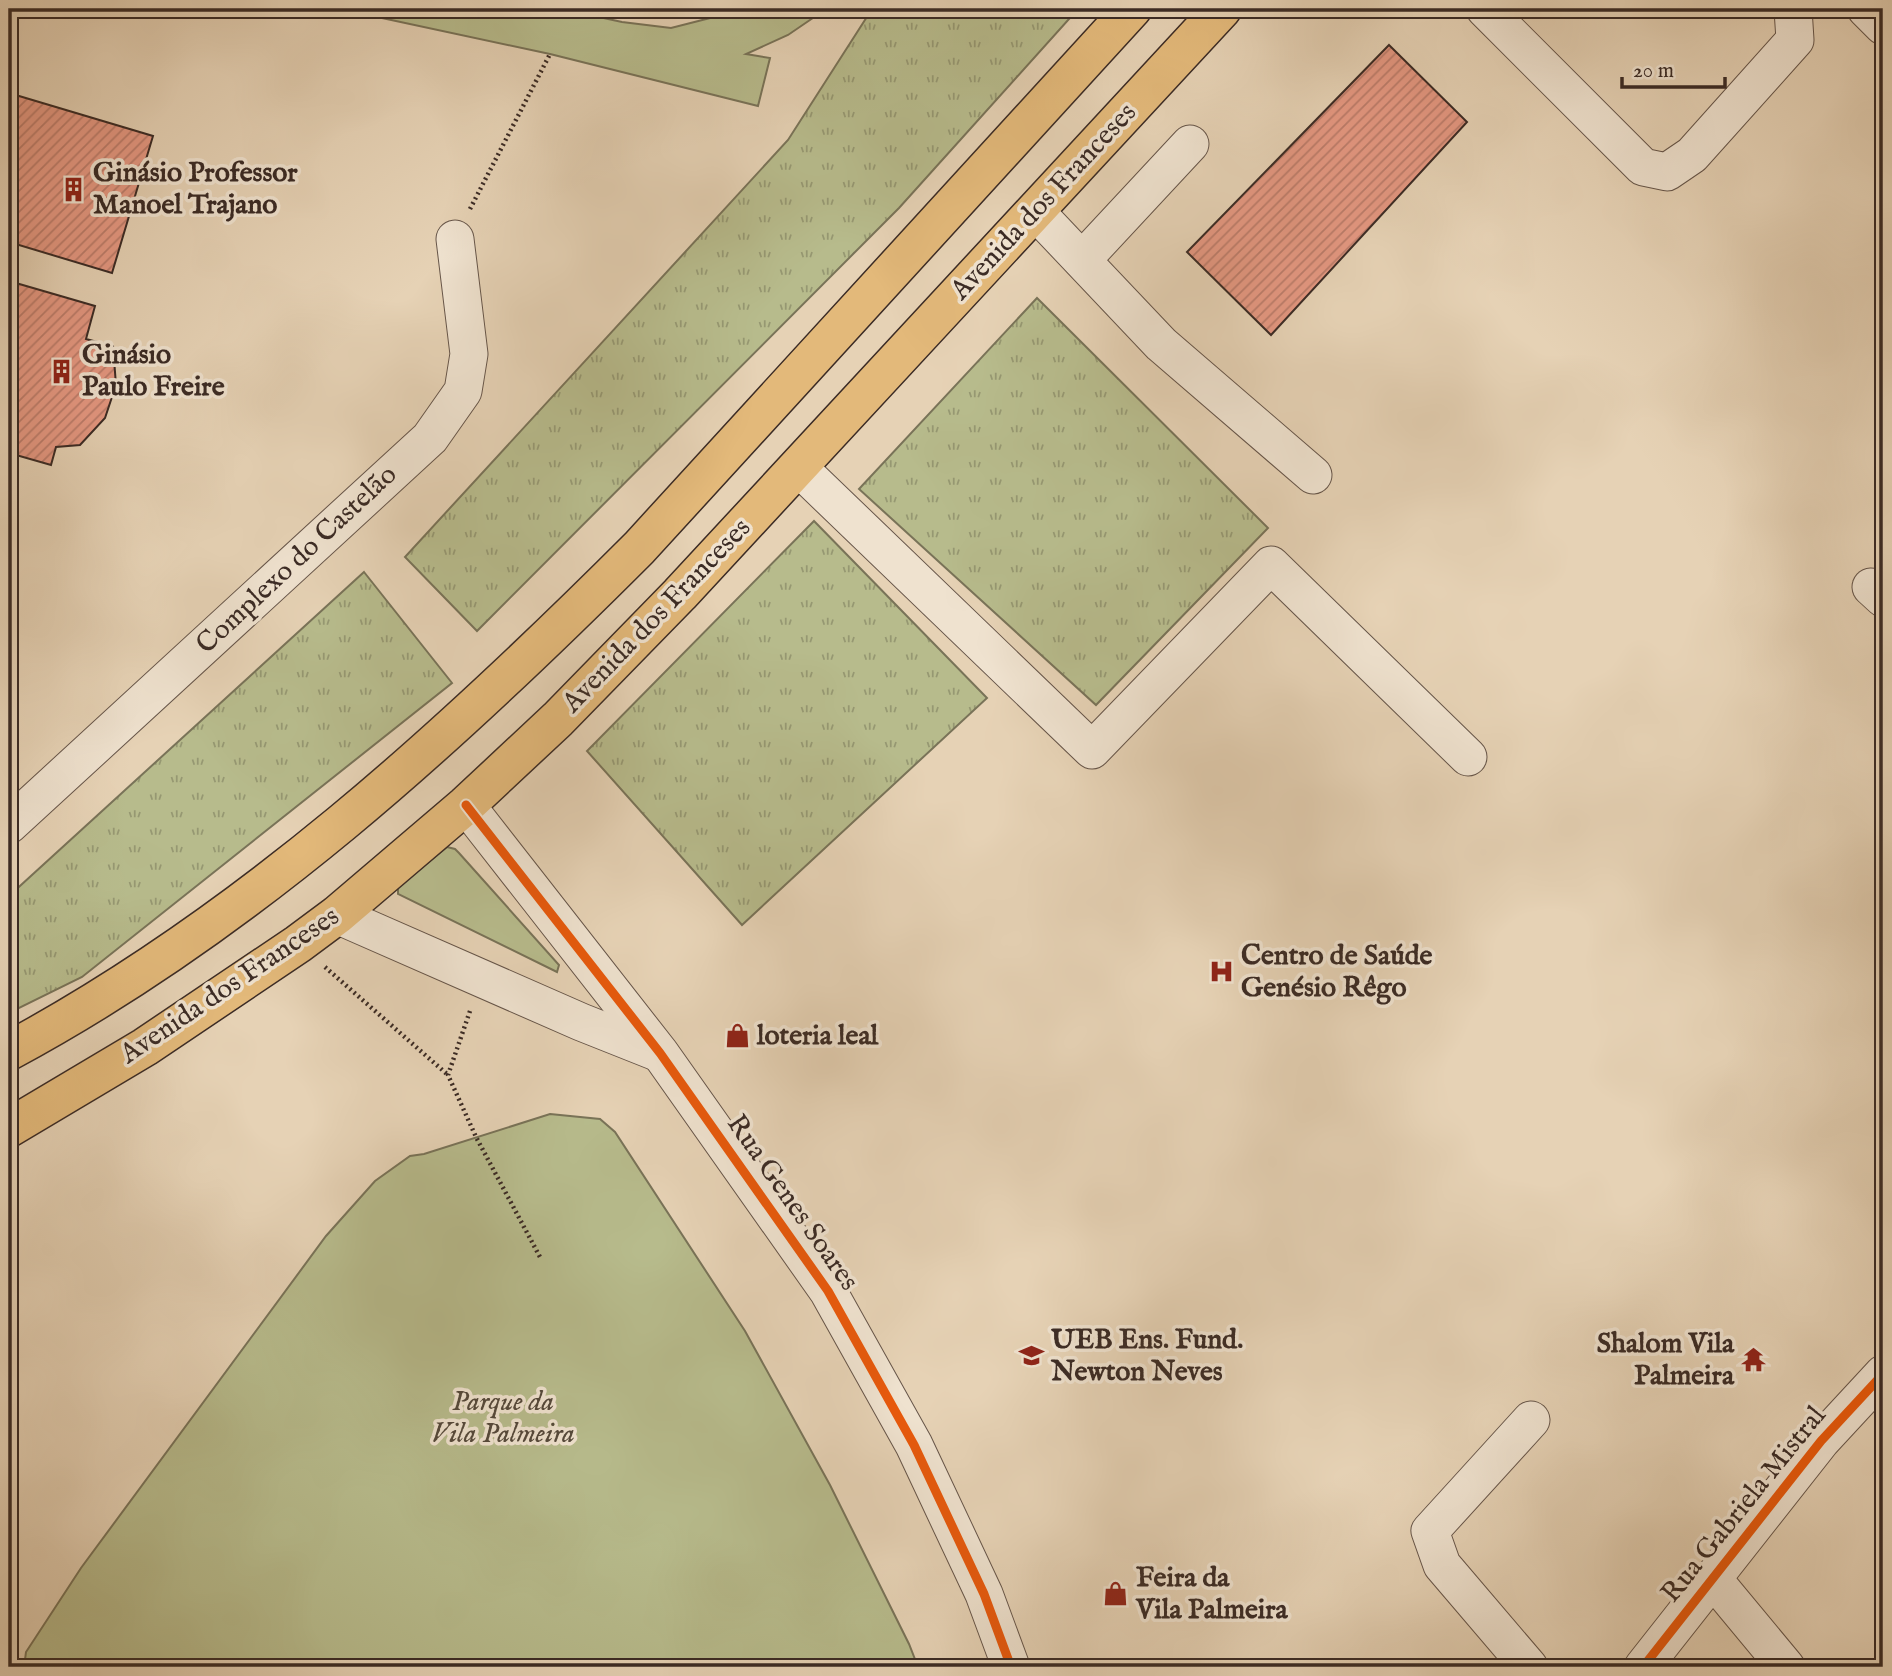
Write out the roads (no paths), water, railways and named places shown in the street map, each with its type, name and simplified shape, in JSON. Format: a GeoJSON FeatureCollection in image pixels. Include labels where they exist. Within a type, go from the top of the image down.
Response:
{"type":"FeatureCollection","features":[{"type":"Feature","properties":{"kind":"main road"},"geometry":{"type":"LineString","coordinates":[[9,1051],[114,988],[188,939],[289,865],[346,820],[556,631],[639,548],[1132,9]]}},
{"type":"Feature","properties":{"kind":"main road","name":"Avenida dos Franceses"},"geometry":{"type":"LineString","coordinates":[[9,1128],[145,1047],[298,944],[337,915],[466,805],[558,719],[680,594],[1222,9]]}},
{"type":"Feature","properties":{"kind":"street"},"geometry":{"type":"LineString","coordinates":[[1485,9],[1643,167],[1667,172],[1692,155],[1795,40],[1793,9]]}},
{"type":"Feature","properties":{"kind":"street"},"geometry":{"type":"LineString","coordinates":[[1866,9],[1883,26]]}},
{"type":"Feature","properties":{"kind":"street"},"geometry":{"type":"LineString","coordinates":[[1082,260],[1190,144]]}},
{"type":"Feature","properties":{"kind":"street"},"geometry":{"type":"LineString","coordinates":[[1035,211],[1161,344],[1313,475]]}},
{"type":"Feature","properties":{"kind":"street","name":"Complexo do Castelão"},"geometry":{"type":"LineString","coordinates":[[9,825],[430,438],[463,391],[469,354],[455,239]]}},
{"type":"Feature","properties":{"kind":"street"},"geometry":{"type":"LineString","coordinates":[[798,467],[1093,750],[1271,565],[1468,757]]}},
{"type":"Feature","properties":{"kind":"street","name":"Rua Genes Soares"},"geometry":{"type":"LineString","coordinates":[[466,805],[660,1053],[834,1303],[914,1445],[984,1594],[1011,1667]]}},
{"type":"Feature","properties":{"kind":"street"},"geometry":{"type":"LineString","coordinates":[[337,915],[481,979],[660,1053]]}},
{"type":"Feature","properties":{"kind":"street","name":"Rua Gabriela Mistral"},"geometry":{"type":"LineString","coordinates":[[1643,1667],[1821,1441],[1883,1374]]}},
{"type":"Feature","properties":{"kind":"street"},"geometry":{"type":"LineString","coordinates":[[1529,1667],[1442,1564],[1430,1531],[1531,1420]]}},
{"type":"Feature","properties":{"kind":"street"},"geometry":{"type":"LineString","coordinates":[[1713,1580],[1786,1667]]}},
{"type":"Feature","properties":{"kind":"place","name":"Ginásio Professor Manoel Trajano"},"geometry":{"type":"Point","coordinates":[73,189]}},
{"type":"Feature","properties":{"kind":"place","name":"Ginásio Paulo Freire"},"geometry":{"type":"Point","coordinates":[62,371]}},
{"type":"Feature","properties":{"kind":"place","name":"Centro de Saúde Genésio Rêgo"},"geometry":{"type":"Point","coordinates":[1221,972]}},
{"type":"Feature","properties":{"kind":"place","name":"loteria leal"},"geometry":{"type":"Point","coordinates":[737,1036]}},
{"type":"Feature","properties":{"kind":"place","name":"UEB Ens. Fund. Newton Neves"},"geometry":{"type":"Point","coordinates":[1031,1356]}},
{"type":"Feature","properties":{"kind":"place","name":"Shalom Vila Palmeira"},"geometry":{"type":"Point","coordinates":[1754,1360]}},
{"type":"Feature","properties":{"kind":"place","name":"Feira da Vila Palmeira"},"geometry":{"type":"Point","coordinates":[1116,1594]}},
{"type":"Feature","properties":{"kind":"park label","name":"Parque da Vila Palmeira"},"geometry":{"type":"Point","coordinates":[503,1418]}}]}
